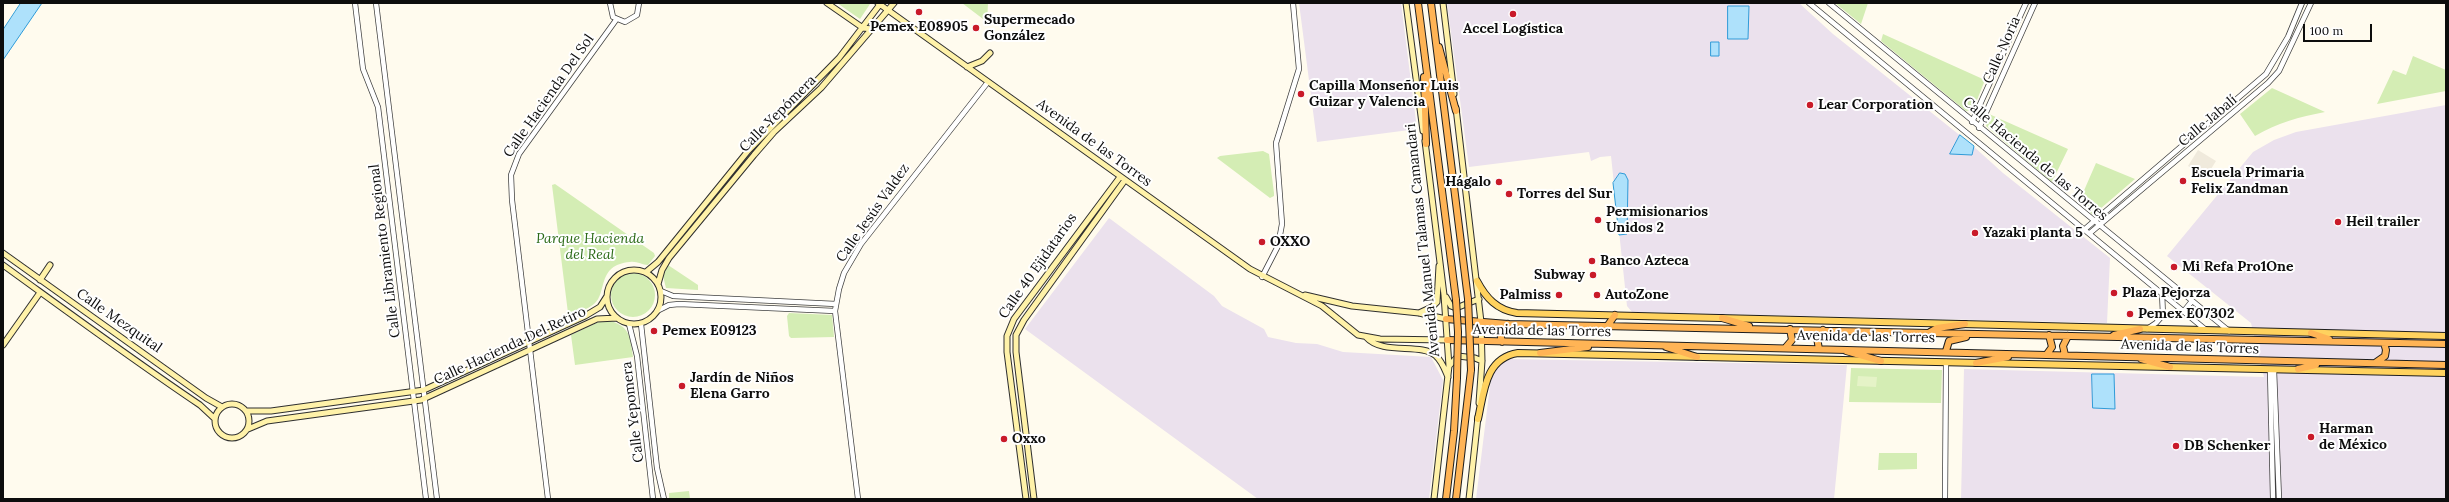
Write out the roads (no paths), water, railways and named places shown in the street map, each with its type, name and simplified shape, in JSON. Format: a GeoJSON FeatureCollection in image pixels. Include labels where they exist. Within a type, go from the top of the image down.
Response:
{"type":"FeatureCollection","features":[{"type":"Feature","properties":{"kind":"highway"},"geometry":{"type":"LineString","coordinates":[[1418,3],[1456,300],[1458,332],[1454,431],[1446,499]]}},
{"type":"Feature","properties":{"kind":"highway"},"geometry":{"type":"LineString","coordinates":[[1431,3],[1468,299],[1471,370],[1456,499]]}},
{"type":"Feature","properties":{"kind":"highway"},"geometry":{"type":"LineString","coordinates":[[1436,38],[1443,58],[1456,111]]}},
{"type":"Feature","properties":{"kind":"highway"},"geometry":{"type":"LineString","coordinates":[[1424,46],[1426,144]]}},
{"type":"Feature","properties":{"kind":"highway"},"geometry":{"type":"LineString","coordinates":[[1608,326],[1615,316]]}},
{"type":"Feature","properties":{"kind":"highway"},"geometry":{"type":"LineString","coordinates":[[1722,318],[1758,329]]}},
{"type":"Feature","properties":{"kind":"highway","name":"Avenida de las Torres"},"geometry":{"type":"LineString","coordinates":[[1446,319],[1508,324],[2446,344]]}},
{"type":"Feature","properties":{"kind":"highway"},"geometry":{"type":"LineString","coordinates":[[1502,342],[1500,332],[1508,324]]}},
{"type":"Feature","properties":{"kind":"highway"},"geometry":{"type":"LineString","coordinates":[[1930,333],[1937,328],[1965,324]]}},
{"type":"Feature","properties":{"kind":"highway"},"geometry":{"type":"LineString","coordinates":[[1786,347],[1792,340],[1790,329]]}},
{"type":"Feature","properties":{"kind":"highway"},"geometry":{"type":"LineString","coordinates":[[2104,337],[2143,329]]}},
{"type":"Feature","properties":{"kind":"highway"},"geometry":{"type":"LineString","coordinates":[[1819,349],[1817,338],[1823,330]]}},
{"type":"Feature","properties":{"kind":"highway"},"geometry":{"type":"LineString","coordinates":[[2311,333],[2336,342]]}},
{"type":"Feature","properties":{"kind":"highway"},"geometry":{"type":"LineString","coordinates":[[1946,351],[1947,344],[1951,339],[1990,334]]}},
{"type":"Feature","properties":{"kind":"highway"},"geometry":{"type":"LineString","coordinates":[[2047,354],[2052,347],[2049,335]]}},
{"type":"Feature","properties":{"kind":"highway"},"geometry":{"type":"LineString","coordinates":[[2064,355],[2063,346],[2068,336]]}},
{"type":"Feature","properties":{"kind":"highway","name":"Avenida de las Torres"},"geometry":{"type":"LineString","coordinates":[[1447,340],[1607,345],[1946,351],[2326,363],[2446,365]]}},
{"type":"Feature","properties":{"kind":"highway"},"geometry":{"type":"LineString","coordinates":[[2373,364],[2385,356],[2386,350],[2384,343]]}},
{"type":"Feature","properties":{"kind":"highway"},"geometry":{"type":"LineString","coordinates":[[1540,353],[1607,345]]}},
{"type":"Feature","properties":{"kind":"highway"},"geometry":{"type":"LineString","coordinates":[[1661,345],[1697,357]]}},
{"type":"Feature","properties":{"kind":"highway"},"geometry":{"type":"LineString","coordinates":[[1836,349],[1881,361]]}},
{"type":"Feature","properties":{"kind":"highway"},"geometry":{"type":"LineString","coordinates":[[1976,363],[2019,354]]}},
{"type":"Feature","properties":{"kind":"highway"},"geometry":{"type":"LineString","coordinates":[[2130,357],[2170,367]]}},
{"type":"Feature","properties":{"kind":"highway"},"geometry":{"type":"LineString","coordinates":[[2298,369],[2326,363]]}},
{"type":"Feature","properties":{"kind":"main road"},"geometry":{"type":"LineString","coordinates":[[827,3],[863,28],[872,29]]}},
{"type":"Feature","properties":{"kind":"main road","name":"Calle Yepómera"},"geometry":{"type":"LineString","coordinates":[[646,272],[658,262],[748,151],[815,84],[863,28],[880,3]]}},
{"type":"Feature","properties":{"kind":"main road","name":"Avenida de las Torres"},"geometry":{"type":"LineString","coordinates":[[880,3],[967,67],[1262,277],[1329,310],[1353,332],[1366,337],[1447,340]]}},
{"type":"Feature","properties":{"kind":"main road","name":"Calle Yepómera"},"geometry":{"type":"LineString","coordinates":[[658,284],[662,270],[669,258],[754,155],[774,132],[821,88],[894,3]]}},
{"type":"Feature","properties":{"kind":"main road","name":"Avenida Manuel Talamas Camandari"},"geometry":{"type":"LineString","coordinates":[[1406,3],[1440,257],[1449,366],[1449,379],[1434,499]]}},
{"type":"Feature","properties":{"kind":"main road"},"geometry":{"type":"LineString","coordinates":[[1443,3],[1481,322],[1482,361],[1478,419],[1469,499]]}},
{"type":"Feature","properties":{"kind":"main road"},"geometry":{"type":"LineString","coordinates":[[967,67],[982,61],[990,53]]}},
{"type":"Feature","properties":{"kind":"main road","name":"Calle 40 Ejidatarios"},"geometry":{"type":"LineString","coordinates":[[1026,499],[1007,352],[1008,330],[1046,273],[1120,176]]}},
{"type":"Feature","properties":{"kind":"main road","name":"Calle 40 Ejidatarios"},"geometry":{"type":"LineString","coordinates":[[1034,499],[1016,352],[1016,335],[1024,320],[1125,180]]}},
{"type":"Feature","properties":{"kind":"main road","name":"Calle Mezquital"},"geometry":{"type":"LineString","coordinates":[[3,253],[206,398],[222,407]]}},
{"type":"Feature","properties":{"kind":"main road"},"geometry":{"type":"LineString","coordinates":[[1419,313],[1432,307],[1437,302],[1440,257]]}},
{"type":"Feature","properties":{"kind":"main road"},"geometry":{"type":"LineString","coordinates":[[40,280],[50,265]]}},
{"type":"Feature","properties":{"kind":"main road","name":"Calle Mezquital"},"geometry":{"type":"LineString","coordinates":[[3,266],[39,294],[94,329],[200,405],[215,419]]}},
{"type":"Feature","properties":{"kind":"main road"},"geometry":{"type":"LineString","coordinates":[[633,270],[646,272],[658,284],[661,291],[660,305],[657,311],[647,321],[641,324],[629,324],[618,318],[610,309],[607,296],[611,283],[620,274],[633,270]]}},
{"type":"Feature","properties":{"kind":"main road","name":"Avenida de las Torres"},"geometry":{"type":"LineString","coordinates":[[1477,281],[1489,299],[1508,312],[1615,316],[2446,336]]}},
{"type":"Feature","properties":{"kind":"main road"},"geometry":{"type":"LineString","coordinates":[[3,345],[39,294]]}},
{"type":"Feature","properties":{"kind":"main road","name":"Avenida de las Torres"},"geometry":{"type":"LineString","coordinates":[[1299,294],[1366,308],[1419,313],[1446,319]]}},
{"type":"Feature","properties":{"kind":"main road"},"geometry":{"type":"LineString","coordinates":[[1444,295],[1451,306],[1456,308],[1479,299]]}},
{"type":"Feature","properties":{"kind":"main road","name":"Calle Hacienda Del Retiro"},"geometry":{"type":"LineString","coordinates":[[413,392],[424,390],[596,311],[607,296]]}},
{"type":"Feature","properties":{"kind":"main road","name":"Calle Hacienda Del Retiro"},"geometry":{"type":"LineString","coordinates":[[414,402],[425,399],[597,319],[618,318]]}},
{"type":"Feature","properties":{"kind":"main road"},"geometry":{"type":"LineString","coordinates":[[1366,337],[1371,343],[1380,346],[1432,353],[1439,360],[1449,379]]}},
{"type":"Feature","properties":{"kind":"main road","name":"Avenida de las Torres"},"geometry":{"type":"LineString","coordinates":[[1478,419],[1488,374],[1494,364],[1510,354],[1540,353],[2446,373]]}},
{"type":"Feature","properties":{"kind":"main road"},"geometry":{"type":"LineString","coordinates":[[1449,366],[1458,356],[1475,358],[1482,361]]}},
{"type":"Feature","properties":{"kind":"main road"},"geometry":{"type":"LineString","coordinates":[[413,392],[261,412],[246,411],[235,404],[222,407],[215,419],[218,430],[227,438],[239,437],[248,429],[267,421],[414,402]]}},
{"type":"Feature","properties":{"kind":"main road"},"geometry":{"type":"LineString","coordinates":[[246,411],[249,417],[248,429]]}},
{"type":"Feature","properties":{"kind":"street","name":"Calle Libramiento Regional"},"geometry":{"type":"LineString","coordinates":[[355,3],[363,70],[378,107],[426,499]]}},
{"type":"Feature","properties":{"kind":"street","name":"Calle Libramiento Regional"},"geometry":{"type":"LineString","coordinates":[[376,3],[437,499]]}},
{"type":"Feature","properties":{"kind":"street"},"geometry":{"type":"LineString","coordinates":[[610,3],[610,12],[616,20],[625,22],[634,19],[639,10],[638,3]]}},
{"type":"Feature","properties":{"kind":"street"},"geometry":{"type":"LineString","coordinates":[[1262,277],[1278,246],[1282,230],[1276,143],[1299,69],[1293,3]]}},
{"type":"Feature","properties":{"kind":"street","name":"Calle Hacienda de las Torres"},"geometry":{"type":"LineString","coordinates":[[1809,3],[2206,330]]}},
{"type":"Feature","properties":{"kind":"street","name":"Calle Hacienda de las Torres"},"geometry":{"type":"LineString","coordinates":[[1829,3],[2098,226],[2229,331]]}},
{"type":"Feature","properties":{"kind":"street","name":"Calle Noria"},"geometry":{"type":"LineString","coordinates":[[1972,122],[2026,3]]}},
{"type":"Feature","properties":{"kind":"street","name":"Calle Noria"},"geometry":{"type":"LineString","coordinates":[[1979,128],[2035,3]]}},
{"type":"Feature","properties":{"kind":"street","name":"Calle Jabalí"},"geometry":{"type":"LineString","coordinates":[[2085,229],[2266,74],[2288,37],[2302,3]]}},
{"type":"Feature","properties":{"kind":"street","name":"Calle Jabalí"},"geometry":{"type":"LineString","coordinates":[[2090,233],[2232,115],[2273,78],[2295,40],[2312,3]]}},
{"type":"Feature","properties":{"kind":"street","name":"Calle Hacienda Del Sol"},"geometry":{"type":"LineString","coordinates":[[548,499],[512,200],[513,167],[519,154],[616,20]]}},
{"type":"Feature","properties":{"kind":"street","name":"Calle Jesús Valdez"},"geometry":{"type":"LineString","coordinates":[[858,499],[835,311],[844,273],[858,248],[988,82]]}},
{"type":"Feature","properties":{"kind":"street"},"geometry":{"type":"LineString","coordinates":[[661,291],[673,296],[836,304]]}},
{"type":"Feature","properties":{"kind":"street"},"geometry":{"type":"LineString","coordinates":[[2143,329],[2156,323],[2163,315],[2162,293]]}},
{"type":"Feature","properties":{"kind":"street"},"geometry":{"type":"LineString","coordinates":[[2184,311],[2192,301]]}},
{"type":"Feature","properties":{"kind":"street"},"geometry":{"type":"LineString","coordinates":[[657,311],[669,305],[679,304],[835,311]]}},
{"type":"Feature","properties":{"kind":"street","name":"Calle Yepomera"},"geometry":{"type":"LineString","coordinates":[[629,324],[637,356],[653,499]]}},
{"type":"Feature","properties":{"kind":"street","name":"Calle Yepomera"},"geometry":{"type":"LineString","coordinates":[[641,324],[657,468],[664,499]]}},
{"type":"Feature","properties":{"kind":"street"},"geometry":{"type":"LineString","coordinates":[[1945,499],[1946,362]]}},
{"type":"Feature","properties":{"kind":"street"},"geometry":{"type":"LineString","coordinates":[[2272,370],[2273,499]]}},
{"type":"Feature","properties":{"kind":"street"},"geometry":{"type":"LineString","coordinates":[[2272,370],[2279,499]]}},
{"type":"Feature","properties":{"kind":"water"},"geometry":{"type":"Polygon","coordinates":[[[21,3],[42,3],[3,60],[3,30],[21,3]]]}},
{"type":"Feature","properties":{"kind":"water"},"geometry":{"type":"Polygon","coordinates":[[[1728,6],[1749,6],[1748,39],[1728,39],[1728,6]]]}},
{"type":"Feature","properties":{"kind":"water"},"geometry":{"type":"Polygon","coordinates":[[[1711,42],[1719,42],[1719,56],[1711,56],[1711,42]]]}},
{"type":"Feature","properties":{"kind":"water"},"geometry":{"type":"Polygon","coordinates":[[[1960,135],[1974,146],[1972,155],[1950,154],[1960,135]]]}},
{"type":"Feature","properties":{"kind":"water"},"geometry":{"type":"Polygon","coordinates":[[[1620,173],[1625,174],[1628,180],[1627,234],[1619,235],[1613,183],[1620,173]]]}},
{"type":"Feature","properties":{"kind":"water"},"geometry":{"type":"Polygon","coordinates":[[[2092,374],[2114,374],[2115,409],[2093,408],[2092,374]]]}},
{"type":"Feature","properties":{"kind":"place","name":"Pemex E08905"},"geometry":{"type":"Point","coordinates":[919,12]}},
{"type":"Feature","properties":{"kind":"place","name":"Accel Logística"},"geometry":{"type":"Point","coordinates":[1513,14]}},
{"type":"Feature","properties":{"kind":"place","name":"Supermecado González"},"geometry":{"type":"Point","coordinates":[976,28]}},
{"type":"Feature","properties":{"kind":"place","name":"Capilla Monseñor Luis Guizar y Valencia"},"geometry":{"type":"Point","coordinates":[1301,94]}},
{"type":"Feature","properties":{"kind":"place","name":"Lear Corporation"},"geometry":{"type":"Point","coordinates":[1810,105]}},
{"type":"Feature","properties":{"kind":"place","name":"Escuela Primaria Felix Zandman"},"geometry":{"type":"Point","coordinates":[2183,181]}},
{"type":"Feature","properties":{"kind":"place","name":"Hágalo"},"geometry":{"type":"Point","coordinates":[1499,182]}},
{"type":"Feature","properties":{"kind":"place","name":"Torres del Sur"},"geometry":{"type":"Point","coordinates":[1509,194]}},
{"type":"Feature","properties":{"kind":"place","name":"Permisionarios Unidos 2"},"geometry":{"type":"Point","coordinates":[1598,220]}},
{"type":"Feature","properties":{"kind":"place","name":"Heil trailer"},"geometry":{"type":"Point","coordinates":[2338,222]}},
{"type":"Feature","properties":{"kind":"place","name":"Yazaki planta 5"},"geometry":{"type":"Point","coordinates":[1975,233]}},
{"type":"Feature","properties":{"kind":"place","name":"OXXO"},"geometry":{"type":"Point","coordinates":[1262,242]}},
{"type":"Feature","properties":{"kind":"place","name":"Banco Azteca"},"geometry":{"type":"Point","coordinates":[1592,261]}},
{"type":"Feature","properties":{"kind":"place","name":"Mi Refa Pro1One"},"geometry":{"type":"Point","coordinates":[2174,267]}},
{"type":"Feature","properties":{"kind":"place","name":"Subway"},"geometry":{"type":"Point","coordinates":[1593,275]}},
{"type":"Feature","properties":{"kind":"place","name":"Plaza Pejorza"},"geometry":{"type":"Point","coordinates":[2114,293]}},
{"type":"Feature","properties":{"kind":"place","name":"Palmiss"},"geometry":{"type":"Point","coordinates":[1559,295]}},
{"type":"Feature","properties":{"kind":"place","name":"AutoZone"},"geometry":{"type":"Point","coordinates":[1597,295]}},
{"type":"Feature","properties":{"kind":"place","name":"Pemex E07302"},"geometry":{"type":"Point","coordinates":[2130,314]}},
{"type":"Feature","properties":{"kind":"place","name":"Pemex E09123"},"geometry":{"type":"Point","coordinates":[654,331]}},
{"type":"Feature","properties":{"kind":"place","name":"Jardín de Niños Elena Garro"},"geometry":{"type":"Point","coordinates":[682,386]}},
{"type":"Feature","properties":{"kind":"place","name":"Harman de México"},"geometry":{"type":"Point","coordinates":[2311,437]}},
{"type":"Feature","properties":{"kind":"place","name":"Oxxo"},"geometry":{"type":"Point","coordinates":[1004,439]}},
{"type":"Feature","properties":{"kind":"place","name":"DB Schenker"},"geometry":{"type":"Point","coordinates":[2176,446]}},
{"type":"Feature","properties":{"kind":"park label","name":"Parque Hacienda del Real"},"geometry":{"type":"Point","coordinates":[590,248]}}]}
